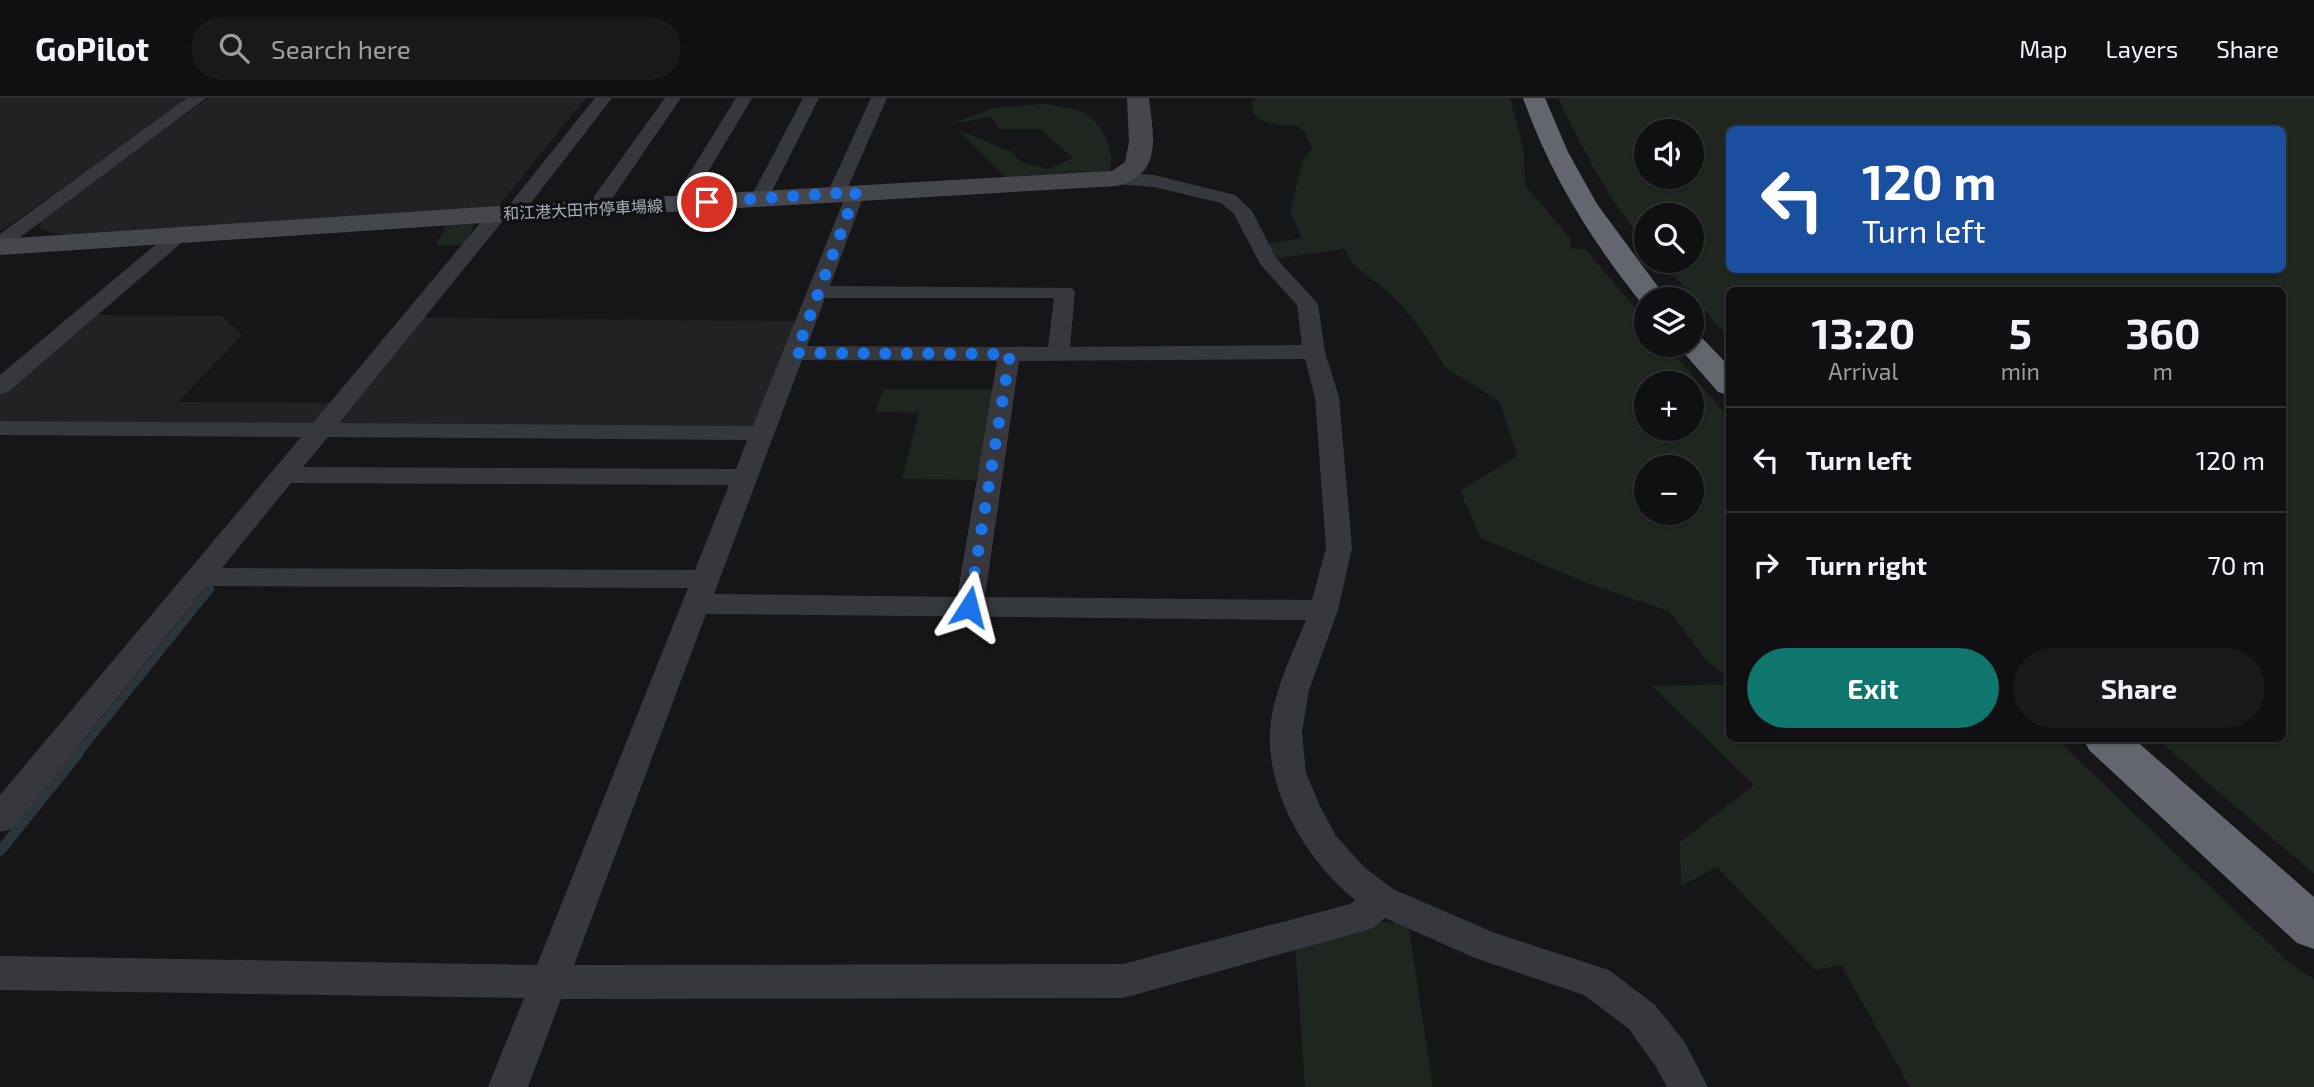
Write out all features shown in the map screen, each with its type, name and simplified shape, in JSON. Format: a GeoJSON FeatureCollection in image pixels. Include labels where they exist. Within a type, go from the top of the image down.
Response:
{"type":"FeatureCollection","features":[{"type":"Feature","properties":{"kind":"highway"},"geometry":{"type":"LineString","coordinates":[[1534,98],[1559,157],[1593,217],[1644,287]]}},
{"type":"Feature","properties":{"kind":"highway"},"geometry":{"type":"LineString","coordinates":[[1703,357],[1726,382]]}},
{"type":"Feature","properties":{"kind":"highway"},"geometry":{"type":"LineString","coordinates":[[2108,742],[2314,928]]}},
{"type":"Feature","properties":{"kind":"main road"},"geometry":{"type":"LineString","coordinates":[[1117,178],[1131,170],[1140,153],[1138,98]]}},
{"type":"Feature","properties":{"kind":"main road","name":"和江港大田市停車場線"},"geometry":{"type":"LineString","coordinates":[[0,245],[1117,178]]}},
{"type":"Feature","properties":{"kind":"street"},"geometry":{"type":"LineString","coordinates":[[0,245],[198,98]]}},
{"type":"Feature","properties":{"kind":"street"},"geometry":{"type":"LineString","coordinates":[[0,819],[321,432],[604,98]]}},
{"type":"Feature","properties":{"kind":"street"},"geometry":{"type":"LineString","coordinates":[[595,209],[673,98]]}},
{"type":"Feature","properties":{"kind":"street"},"geometry":{"type":"LineString","coordinates":[[680,203],[744,98]]}},
{"type":"Feature","properties":{"kind":"street"},"geometry":{"type":"LineString","coordinates":[[759,199],[811,98]]}},
{"type":"Feature","properties":{"kind":"street"},"geometry":{"type":"LineString","coordinates":[[508,1087],[796,353],[879,98]]}},
{"type":"Feature","properties":{"kind":"street"},"geometry":{"type":"LineString","coordinates":[[1117,178],[1154,181],[1228,199],[1242,211],[1267,260],[1307,304],[1314,352],[1327,397],[1339,548],[1324,610],[1294,690],[1286,732],[1290,773],[1304,809],[1324,846],[1352,877],[1381,900],[1488,947],[1597,982],[1642,1017],[1670,1054],[1688,1087]]}},
{"type":"Feature","properties":{"kind":"street"},"geometry":{"type":"LineString","coordinates":[[0,387],[180,234]]}},
{"type":"Feature","properties":{"kind":"street"},"geometry":{"type":"LineString","coordinates":[[818,292],[1065,292],[1058,354]]}},
{"type":"Feature","properties":{"kind":"street"},"geometry":{"type":"LineString","coordinates":[[796,353],[1314,352]]}},
{"type":"Feature","properties":{"kind":"street"},"geometry":{"type":"LineString","coordinates":[[969,607],[1010,354]]}},
{"type":"Feature","properties":{"kind":"street"},"geometry":{"type":"LineString","coordinates":[[0,428],[764,433]]}},
{"type":"Feature","properties":{"kind":"street"},"geometry":{"type":"LineString","coordinates":[[285,475],[746,477]]}},
{"type":"Feature","properties":{"kind":"street"},"geometry":{"type":"LineString","coordinates":[[201,577],[701,592],[969,607],[1324,610]]}},
{"type":"Feature","properties":{"kind":"street"},"geometry":{"type":"LineString","coordinates":[[0,973],[549,982],[1123,981],[1360,918],[1381,900]]}},
{"type":"Feature","properties":{"kind":"shaded area"},"geometry":{"type":"Polygon","coordinates":[[[0,98],[190,98],[0,230],[0,98]]]}},
{"type":"Feature","properties":{"kind":"shaded area"},"geometry":{"type":"Polygon","coordinates":[[[208,98],[586,98],[497,208],[72,235],[40,229],[41,219],[208,98]]]}},
{"type":"Feature","properties":{"kind":"shaded area"},"geometry":{"type":"Polygon","coordinates":[[[1256,98],[1510,98],[1524,151],[1525,185],[1570,238],[1571,249],[1585,249],[1634,307],[1634,357],[1676,357],[1688,371],[1634,371],[1634,441],[1704,441],[1704,389],[1726,415],[1726,676],[1705,659],[1669,611],[1584,582],[1481,538],[1460,491],[1517,456],[1500,402],[1445,367],[1423,332],[1395,298],[1353,264],[1344,249],[1273,259],[1265,244],[1302,238],[1290,211],[1303,161],[1312,149],[1300,128],[1265,121],[1253,114],[1252,103],[1256,98]]]}},
{"type":"Feature","properties":{"kind":"shaded area"},"geometry":{"type":"Polygon","coordinates":[[[1558,98],[2314,98],[2314,874],[2160,742],[2286,742],[2286,287],[1726,287],[1726,335],[1704,310],[1704,287],[1684,287],[1672,273],[1704,273],[1704,203],[1634,203],[1634,229],[1609,193],[1558,98]]]}},
{"type":"Feature","properties":{"kind":"shaded area"},"geometry":{"type":"Polygon","coordinates":[[[1044,104],[1077,110],[1093,120],[1109,146],[1111,165],[1108,174],[1007,179],[957,129],[1011,152],[1020,161],[1048,169],[1073,158],[1040,129],[1000,129],[991,117],[950,124],[993,108],[1044,104]]]}},
{"type":"Feature","properties":{"kind":"shaded area"},"geometry":{"type":"Polygon","coordinates":[[[449,220],[474,224],[466,245],[436,245],[449,220]]]}},
{"type":"Feature","properties":{"kind":"shaded area"},"geometry":{"type":"Polygon","coordinates":[[[93,315],[222,316],[242,335],[178,402],[336,403],[314,428],[0,426],[0,394],[93,315]]]}},
{"type":"Feature","properties":{"kind":"shaded area"},"geometry":{"type":"Polygon","coordinates":[[[421,318],[803,321],[759,428],[332,427],[421,318]]]}},
{"type":"Feature","properties":{"kind":"shaded area"},"geometry":{"type":"Polygon","coordinates":[[[883,389],[996,389],[979,480],[902,479],[919,413],[876,412],[883,389]]]}},
{"type":"Feature","properties":{"kind":"shaded area"},"geometry":{"type":"Polygon","coordinates":[[[1726,684],[1726,742],[2060,742],[2288,962],[2314,979],[2314,1087],[1910,1087],[1841,965],[1815,970],[1717,867],[1681,886],[1680,842],[1754,785],[1652,686],[1726,684]]]}},
{"type":"Feature","properties":{"kind":"shaded area"},"geometry":{"type":"Polygon","coordinates":[[[1381,922],[1408,923],[1433,1087],[1305,1087],[1295,943],[1381,922]]]}},
{"type":"Feature","properties":{"kind":"waterway"},"geometry":{"type":"LineString","coordinates":[[77,755],[210,589]]}},
{"type":"Feature","properties":{"kind":"waterway"},"geometry":{"type":"LineString","coordinates":[[0,851],[79,753]]}},
{"type":"Feature","properties":{"kind":"route"},"geometry":{"type":"LineString","coordinates":[[707,202],[856,192],[796,353],[1010,354],[969,607]]}}]}
